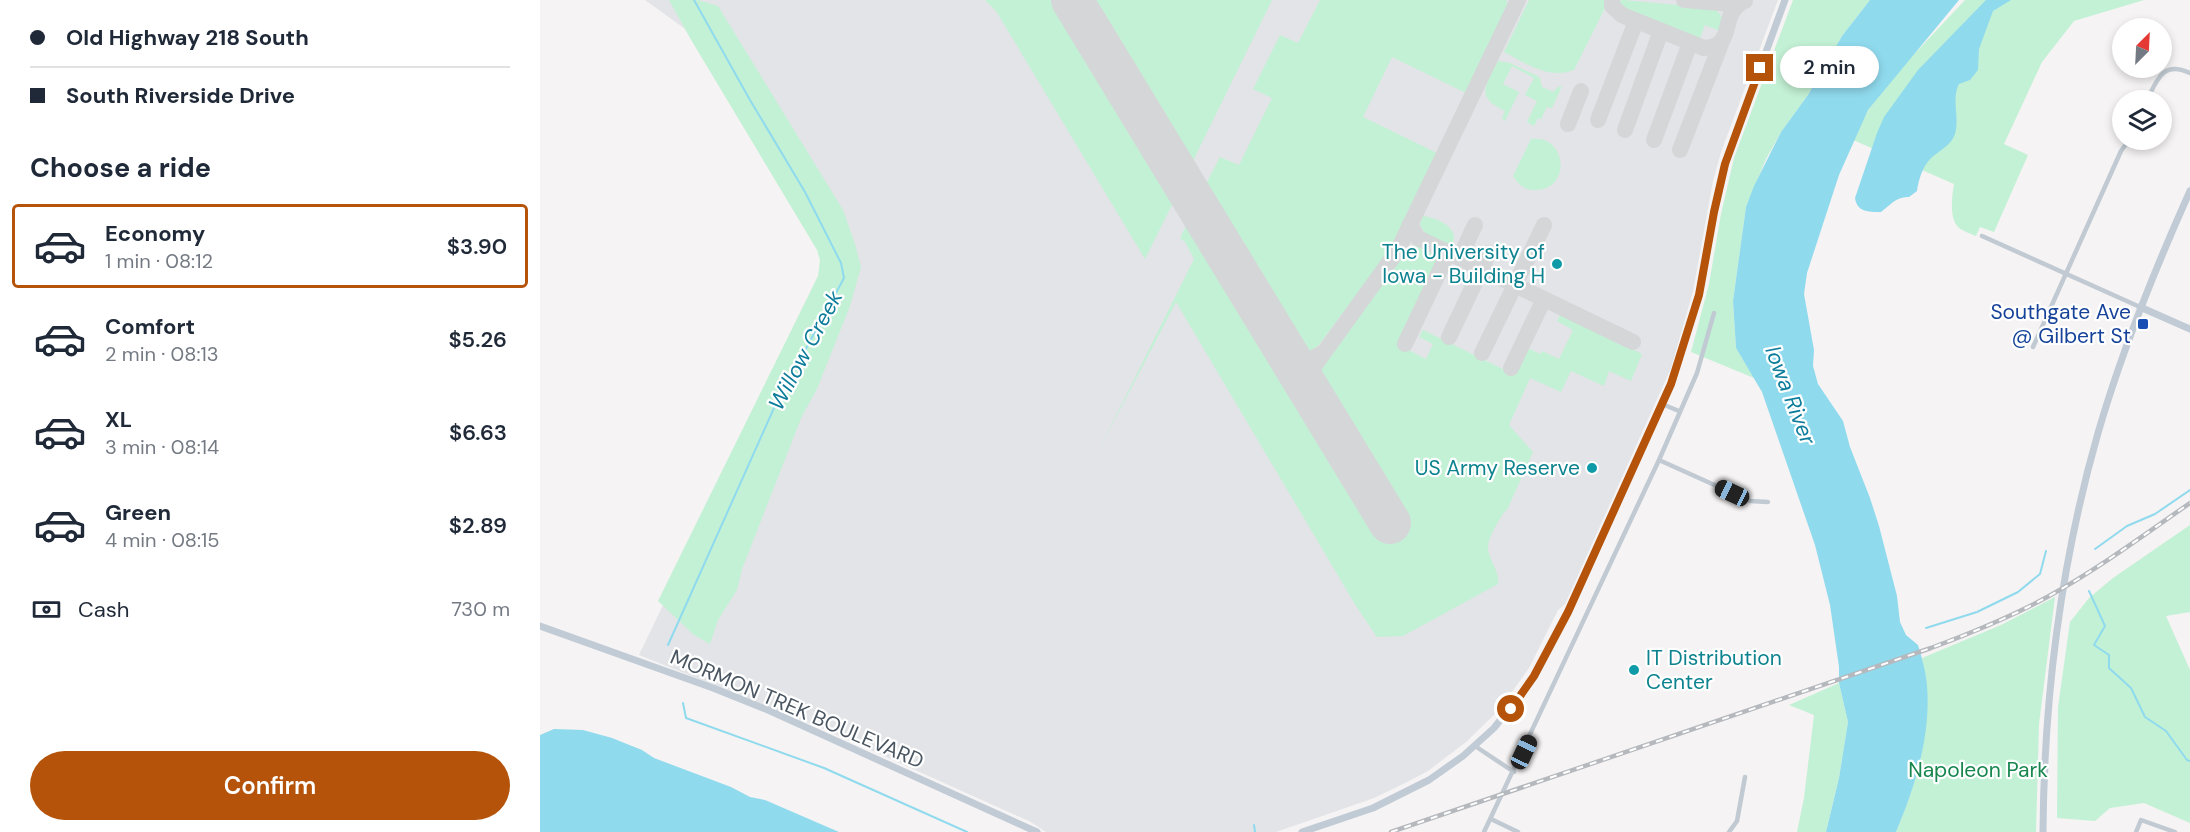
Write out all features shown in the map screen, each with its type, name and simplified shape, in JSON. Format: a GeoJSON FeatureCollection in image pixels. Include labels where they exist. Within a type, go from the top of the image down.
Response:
{"type":"FeatureCollection","features":[{"type":"Feature","properties":{"kind":"main road"},"geometry":{"type":"LineString","coordinates":[[1302,832],[1394,799],[1429,780],[1475,746],[1511,709],[1545,658],[1662,404],[1684,345],[1699,295],[1725,164],[1785,0]]}},
{"type":"Feature","properties":{"kind":"main road"},"geometry":{"type":"LineString","coordinates":[[2043,832],[2050,683],[2070,553],[2098,433],[2140,307],[2190,191]]}},
{"type":"Feature","properties":{"kind":"main road"},"geometry":{"type":"LineString","coordinates":[[2140,307],[2190,329]]}},
{"type":"Feature","properties":{"kind":"main road","name":"MORMON TREK BOULEVARD"},"geometry":{"type":"LineString","coordinates":[[540,626],[768,710],[1037,832]]}},
{"type":"Feature","properties":{"kind":"street"},"geometry":{"type":"LineString","coordinates":[[2152,90],[2158,78],[2170,69],[2190,73]]}},
{"type":"Feature","properties":{"kind":"street"},"geometry":{"type":"LineString","coordinates":[[2033,347],[2122,150]]}},
{"type":"Feature","properties":{"kind":"street"},"geometry":{"type":"LineString","coordinates":[[1982,236],[2140,307]]}},
{"type":"Feature","properties":{"kind":"street"},"geometry":{"type":"LineString","coordinates":[[1484,832],[1659,460],[1703,356],[1714,313]]}},
{"type":"Feature","properties":{"kind":"street"},"geometry":{"type":"LineString","coordinates":[[1662,404],[1679,411]]}},
{"type":"Feature","properties":{"kind":"street"},"geometry":{"type":"LineString","coordinates":[[1659,460],[1750,501],[1768,502]]}},
{"type":"Feature","properties":{"kind":"street"},"geometry":{"type":"LineString","coordinates":[[1475,746],[1514,772]]}},
{"type":"Feature","properties":{"kind":"street"},"geometry":{"type":"LineString","coordinates":[[1730,832],[1737,821],[1745,777]]}},
{"type":"Feature","properties":{"kind":"street"},"geometry":{"type":"LineString","coordinates":[[1491,819],[1518,832]]}},
{"type":"Feature","properties":{"kind":"street"},"geometry":{"type":"LineString","coordinates":[[2136,832],[2141,819],[2175,832]]}},
{"type":"Feature","properties":{"kind":"shaded area"},"geometry":{"type":"Polygon","coordinates":[[[645,0],[1778,0],[1721,152],[1713,181],[1693,291],[1671,368],[1565,604],[1558,610],[1529,668],[1499,710],[1466,742],[1428,771],[1374,798],[1276,832],[1046,832],[1031,822],[824,729],[639,655],[827,264],[688,31],[645,0]]]}},
{"type":"Feature","properties":{"kind":"green space"},"geometry":{"type":"Polygon","coordinates":[[[669,0],[698,0],[718,6],[843,210],[861,267],[850,306],[817,389],[802,416],[742,569],[737,590],[718,620],[710,644],[694,635],[658,601],[818,276],[820,260],[817,250],[669,0]]]}},
{"type":"Feature","properties":{"kind":"green space"},"geometry":{"type":"Polygon","coordinates":[[[985,0],[1059,0],[1177,195],[1145,259],[996,11],[985,0]]]}},
{"type":"Feature","properties":{"kind":"green space"},"geometry":{"type":"Polygon","coordinates":[[[1084,0],[1272,0],[1188,171],[1084,0]]]}},
{"type":"Feature","properties":{"kind":"green space"},"geometry":{"type":"Polygon","coordinates":[[[1320,0],[1506,0],[1508,5],[1466,93],[1392,57],[1363,117],[1437,153],[1388,253],[1318,346],[1308,352],[1297,349],[1201,193],[1220,157],[1239,165],[1272,98],[1253,89],[1280,35],[1298,43],[1320,0]]]}},
{"type":"Feature","properties":{"kind":"green space"},"geometry":{"type":"Polygon","coordinates":[[[1529,0],[1604,0],[1606,6],[1574,70],[1565,73],[1546,72],[1504,52],[1529,0]]]}},
{"type":"Feature","properties":{"kind":"green space"},"geometry":{"type":"Polygon","coordinates":[[[1623,0],[1711,8],[1722,17],[1722,32],[1705,25],[1699,41],[1623,10],[1618,3],[1623,0]]]}},
{"type":"Feature","properties":{"kind":"green space"},"geometry":{"type":"Polygon","coordinates":[[[1793,0],[1870,0],[1842,36],[1808,95],[1781,132],[1766,159],[1746,207],[1733,301],[1736,348],[1754,378],[1691,352],[1709,284],[1721,214],[1734,158],[1793,0]]]}},
{"type":"Feature","properties":{"kind":"green space"},"geometry":{"type":"Polygon","coordinates":[[[1965,0],[2144,0],[2074,21],[2042,62],[2004,144],[2028,155],[1994,232],[1980,227],[1976,236],[1962,230],[1955,223],[1952,206],[1954,184],[1853,140],[1868,110],[1904,65],[1965,0]]]}},
{"type":"Feature","properties":{"kind":"green space"},"geometry":{"type":"Polygon","coordinates":[[[1498,61],[1510,63],[1537,76],[1540,78],[1542,87],[1553,92],[1562,86],[1552,108],[1547,107],[1541,119],[1546,122],[1538,118],[1534,126],[1527,122],[1537,101],[1525,95],[1534,78],[1512,66],[1503,84],[1519,92],[1505,121],[1502,118],[1505,111],[1489,101],[1485,90],[1498,61]]]}},
{"type":"Feature","properties":{"kind":"green space"},"geometry":{"type":"Polygon","coordinates":[[[1531,139],[1543,140],[1552,145],[1558,153],[1560,162],[1560,172],[1555,181],[1548,187],[1536,190],[1523,187],[1513,176],[1531,139]]]}},
{"type":"Feature","properties":{"kind":"green space"},"geometry":{"type":"Polygon","coordinates":[[[1191,216],[1387,538],[1406,527],[1320,386],[1320,378],[1328,357],[1409,247],[1419,245],[1436,251],[1436,261],[1397,344],[1426,359],[1433,344],[1419,337],[1423,330],[1515,375],[1528,348],[1540,354],[1542,351],[1559,359],[1573,330],[1557,321],[1561,313],[1642,354],[1631,381],[1609,371],[1604,386],[1571,371],[1561,392],[1530,378],[1509,425],[1533,452],[1507,510],[1488,543],[1498,584],[1403,636],[1377,637],[1356,606],[1176,302],[1100,448],[1194,259],[1185,242],[1180,238],[1191,216]]]}},
{"type":"Feature","properties":{"kind":"green space"},"geometry":{"type":"Polygon","coordinates":[[[1423,216],[1435,219],[1451,229],[1454,240],[1452,246],[1437,242],[1425,233],[1420,224],[1423,216]]]}},
{"type":"Feature","properties":{"kind":"green space"},"geometry":{"type":"Polygon","coordinates":[[[2190,525],[2190,612],[2166,616],[2190,670],[2190,823],[2144,803],[2110,808],[2095,821],[2057,818],[2058,707],[2070,622],[2089,598],[2113,578],[2190,525]]]}},
{"type":"Feature","properties":{"kind":"green space","name":"Napoleon Park"},"geometry":{"type":"Polygon","coordinates":[[[2055,597],[2039,724],[2036,832],[1896,832],[1912,789],[1922,746],[1926,703],[1922,658],[2001,625],[2055,597]]]}},
{"type":"Feature","properties":{"kind":"green space"},"geometry":{"type":"Polygon","coordinates":[[[1839,683],[1848,722],[1839,778],[1826,832],[1797,832],[1804,798],[1814,715],[1789,705],[1839,683]]]}},
{"type":"Feature","properties":{"kind":"water","name":"Iowa River"},"geometry":{"type":"Polygon","coordinates":[[[1870,0],[1959,0],[1868,110],[1839,175],[1807,273],[1804,294],[1814,350],[1813,366],[1818,384],[1843,421],[1850,447],[1879,526],[1897,596],[1900,622],[1906,635],[1918,645],[1921,655],[1926,681],[1927,724],[1915,779],[1896,832],[1826,832],[1839,778],[1848,722],[1839,683],[1839,667],[1830,605],[1815,545],[1762,392],[1736,348],[1733,301],[1746,207],[1754,186],[1781,132],[1808,95],[1842,36],[1870,0]]]}},
{"type":"Feature","properties":{"kind":"water"},"geometry":{"type":"Polygon","coordinates":[[[1986,0],[2011,0],[1993,11],[1979,49],[1978,70],[1970,80],[1959,84],[1956,96],[1957,122],[1954,137],[1925,166],[1917,191],[1909,197],[1897,199],[1881,212],[1861,209],[1855,198],[1884,117],[1918,70],[1986,0]]]}},
{"type":"Feature","properties":{"kind":"water"},"geometry":{"type":"Polygon","coordinates":[[[554,729],[583,730],[612,738],[642,750],[654,758],[731,787],[750,797],[765,800],[839,832],[540,832],[540,735],[554,729]]]}},
{"type":"Feature","properties":{"kind":"waterway","name":"Willow Creek"},"geometry":{"type":"LineString","coordinates":[[668,645],[774,408],[844,278],[841,263],[805,192],[694,0]]}},
{"type":"Feature","properties":{"kind":"waterway"},"geometry":{"type":"LineString","coordinates":[[2095,549],[2127,526],[2155,514],[2190,490]]}},
{"type":"Feature","properties":{"kind":"waterway"},"geometry":{"type":"LineString","coordinates":[[1926,628],[1977,612],[2018,592],[2040,574],[2046,551]]}},
{"type":"Feature","properties":{"kind":"waterway"},"geometry":{"type":"LineString","coordinates":[[2089,591],[2105,626],[2094,645],[2109,655],[2109,668],[2131,688],[2145,717],[2166,731],[2190,761]]}},
{"type":"Feature","properties":{"kind":"waterway","name":"Willow Creek"},"geometry":{"type":"LineString","coordinates":[[683,703],[686,718],[824,768],[967,832]]}},
{"type":"Feature","properties":{"kind":"waterway"},"geometry":{"type":"LineString","coordinates":[[1254,825],[1255,832]]}},
{"type":"Feature","properties":{"kind":"taxiway"},"geometry":{"type":"LineString","coordinates":[[1073,0],[1091,30]]}},
{"type":"Feature","properties":{"kind":"taxiway"},"geometry":{"type":"LineString","coordinates":[[1348,452],[1317,400],[1313,377],[1315,365],[1398,250],[1518,0]]}},
{"type":"Feature","properties":{"kind":"taxiway"},"geometry":{"type":"LineString","coordinates":[[1612,0],[1612,6],[1622,15],[1704,48],[1720,42],[1724,37],[1730,16],[1740,4]]}},
{"type":"Feature","properties":{"kind":"taxiway"},"geometry":{"type":"LineString","coordinates":[[1684,0],[1732,4],[1745,1]]}},
{"type":"Feature","properties":{"kind":"taxiway"},"geometry":{"type":"LineString","coordinates":[[1598,120],[1636,21]]}},
{"type":"Feature","properties":{"kind":"taxiway"},"geometry":{"type":"LineString","coordinates":[[1625,130],[1661,31]]}},
{"type":"Feature","properties":{"kind":"taxiway"},"geometry":{"type":"LineString","coordinates":[[1680,150],[1722,41]]}},
{"type":"Feature","properties":{"kind":"taxiway"},"geometry":{"type":"LineString","coordinates":[[1654,140],[1690,43]]}},
{"type":"Feature","properties":{"kind":"taxiway"},"geometry":{"type":"LineString","coordinates":[[1568,124],[1581,91]]}},
{"type":"Feature","properties":{"kind":"taxiway"},"geometry":{"type":"LineString","coordinates":[[1410,224],[1418,238],[1633,342]]}},
{"type":"Feature","properties":{"kind":"taxiway"},"geometry":{"type":"LineString","coordinates":[[1460,257],[1475,225]]}},
{"type":"Feature","properties":{"kind":"taxiway"},"geometry":{"type":"LineString","coordinates":[[1482,353],[1544,225]]}},
{"type":"Feature","properties":{"kind":"taxiway"},"geometry":{"type":"LineString","coordinates":[[1405,344],[1449,251]]}},
{"type":"Feature","properties":{"kind":"taxiway"},"geometry":{"type":"LineString","coordinates":[[1449,337],[1489,253]]}},
{"type":"Feature","properties":{"kind":"taxiway"},"geometry":{"type":"LineString","coordinates":[[1254,298],[1280,342],[1289,351],[1299,357],[1309,359],[1321,354]]}},
{"type":"Feature","properties":{"kind":"taxiway"},"geometry":{"type":"LineString","coordinates":[[1511,368],[1544,299]]}},
{"type":"Feature","properties":{"kind":"runway"},"geometry":{"type":"LineString","coordinates":[[1072,0],[1390,523]]}},
{"type":"Feature","properties":{"kind":"railway"},"geometry":{"type":"LineString","coordinates":[[1391,832],[1931,648],[1976,630],[2020,611],[2067,586],[2190,503]]}},
{"type":"Feature","properties":{"kind":"place","name":"The University of Iowa - Building H"},"geometry":{"type":"Point","coordinates":[1557,264]}},
{"type":"Feature","properties":{"kind":"place","name":"Southgate Ave @ Gilbert St"},"geometry":{"type":"Point","coordinates":[2143,324]}},
{"type":"Feature","properties":{"kind":"place","name":"US Army Reserve"},"geometry":{"type":"Point","coordinates":[1592,468]}},
{"type":"Feature","properties":{"kind":"place","name":"IT Distribution Center"},"geometry":{"type":"Point","coordinates":[1634,670]}},
{"type":"Feature","properties":{"kind":"route"},"geometry":{"type":"LineString","coordinates":[[1511,709],[1545,658],[1568,612],[1671,384],[1699,295],[1725,164],[1760,68]]}}]}
